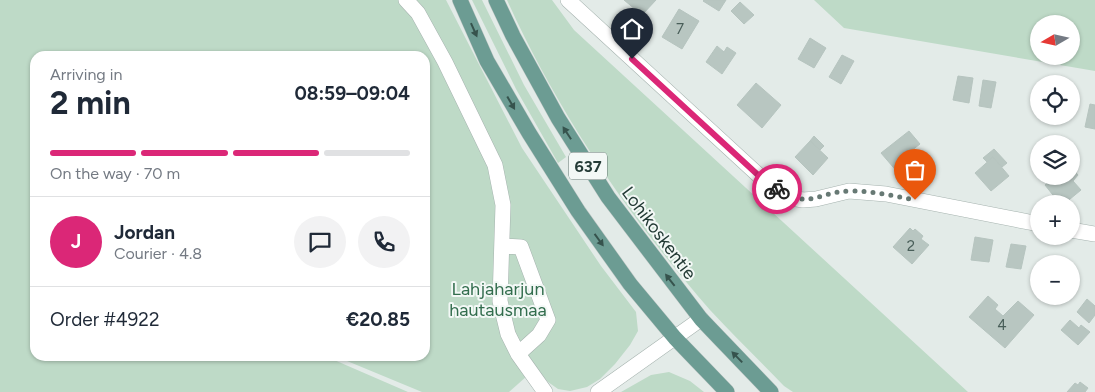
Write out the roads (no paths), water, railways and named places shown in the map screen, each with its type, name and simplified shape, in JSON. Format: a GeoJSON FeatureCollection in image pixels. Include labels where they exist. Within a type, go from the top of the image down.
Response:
{"type":"FeatureCollection","features":[{"type":"Feature","properties":{"kind":"main road","name":"637"},"geometry":{"type":"LineString","coordinates":[[460,0],[487,61],[578,211],[630,284],[675,338],[727,392]]}},
{"type":"Feature","properties":{"kind":"main road","name":"Lohikoskentie"},"geometry":{"type":"LineString","coordinates":[[496,0],[513,36],[558,118],[640,241],[700,318],[771,392]]}},
{"type":"Feature","properties":{"kind":"street"},"geometry":{"type":"LineString","coordinates":[[406,0],[418,13],[446,62],[495,165],[503,205],[500,301],[508,334],[518,354],[545,392]]}},
{"type":"Feature","properties":{"kind":"street"},"geometry":{"type":"LineString","coordinates":[[568,0],[761,178],[791,198],[803,200],[816,199],[849,191],[886,194],[1030,222]]}},
{"type":"Feature","properties":{"kind":"street"},"geometry":{"type":"LineString","coordinates":[[1080,232],[1095,234]]}},
{"type":"Feature","properties":{"kind":"street"},"geometry":{"type":"LineString","coordinates":[[502,246],[521,247],[548,320],[539,335],[518,354]]}},
{"type":"Feature","properties":{"kind":"street"},"geometry":{"type":"LineString","coordinates":[[598,392],[675,338],[700,318]]}},
{"type":"Feature","properties":{"kind":"park label","name":"Lahjaharjun hautausmaa"},"geometry":{"type":"Point","coordinates":[498,299]}}]}
